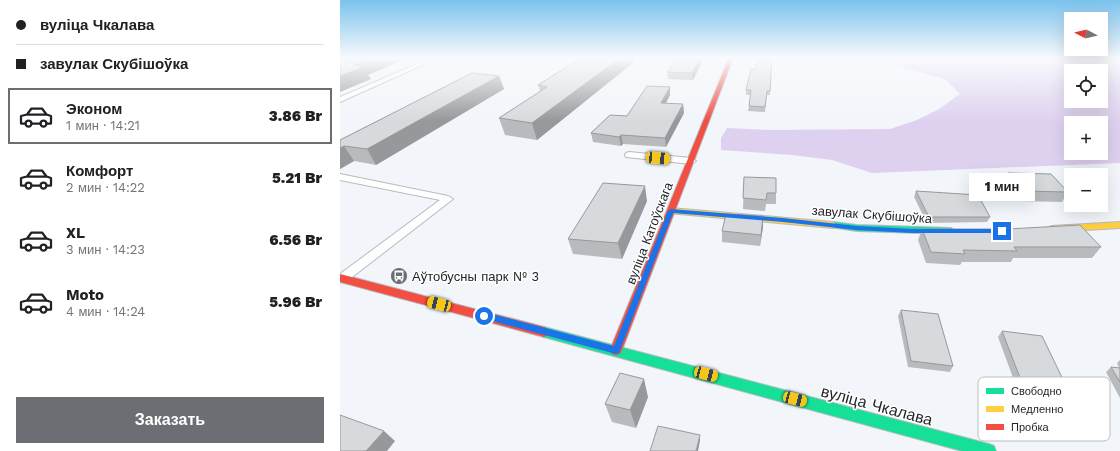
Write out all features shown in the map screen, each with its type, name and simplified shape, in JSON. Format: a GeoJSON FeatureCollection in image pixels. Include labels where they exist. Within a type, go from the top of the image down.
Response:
{"type":"FeatureCollection","features":[{"type":"Feature","properties":{"kind":"main road","name":"вуліца Катоўскага"},"geometry":{"type":"LineString","coordinates":[[616,350],[723,79]]}},
{"type":"Feature","properties":{"kind":"main road","name":"завулак Скубішоўка"},"geometry":{"type":"LineString","coordinates":[[671,211],[783,220],[857,228],[912,231],[957,231]]}},
{"type":"Feature","properties":{"kind":"main road"},"geometry":{"type":"LineString","coordinates":[[1039,229],[1120,225]]}},
{"type":"Feature","properties":{"kind":"main road","name":"вуліца Чкалава"},"geometry":{"type":"LineString","coordinates":[[341,278],[616,350],[989,451]]}},
{"type":"Feature","properties":{"kind":"lane"},"geometry":{"type":"LineString","coordinates":[[340,100],[387,79]]}},
{"type":"Feature","properties":{"kind":"lane"},"geometry":{"type":"LineString","coordinates":[[628,155],[691,161]]}},
{"type":"Feature","properties":{"kind":"lane"},"geometry":{"type":"LineString","coordinates":[[341,177],[448,199],[341,278]]}},
{"type":"Feature","properties":{"kind":"shaded area"},"geometry":{"type":"Polygon","coordinates":[[[945,79],[1064,79],[1064,108],[1108,108],[1108,79],[1120,79],[1120,163],[872,173],[832,160],[792,155],[721,150],[721,138],[727,128],[770,130],[890,129],[917,120],[939,109],[960,94],[945,79]]]}},
{"type":"Feature","properties":{"kind":"building"},"geometry":{"type":"Polygon","coordinates":[[[460,79],[493,79],[367,149],[344,146],[340,148],[340,140],[460,79]]]}},
{"type":"Feature","properties":{"kind":"building"},"geometry":{"type":"Polygon","coordinates":[[[547,79],[592,79],[532,123],[499,118],[547,87],[538,85],[547,79]]]}},
{"type":"Feature","properties":{"kind":"building"},"geometry":{"type":"Polygon","coordinates":[[[749,79],[771,79],[770,91],[767,91],[765,107],[749,106],[751,90],[746,90],[749,79]]]}},
{"type":"Feature","properties":{"kind":"building"},"geometry":{"type":"Polygon","coordinates":[[[647,86],[670,87],[661,103],[683,104],[665,138],[621,135],[619,137],[591,133],[610,115],[627,116],[647,86]]]}},
{"type":"Feature","properties":{"kind":"building"},"geometry":{"type":"Polygon","coordinates":[[[1008,173],[1051,174],[1064,188],[1064,192],[1022,191],[1008,173]]]}},
{"type":"Feature","properties":{"kind":"building"},"geometry":{"type":"Polygon","coordinates":[[[744,177],[776,178],[776,193],[767,193],[766,200],[743,198],[744,177]]]}},
{"type":"Feature","properties":{"kind":"building"},"geometry":{"type":"Polygon","coordinates":[[[603,183],[645,186],[618,243],[568,239],[603,183]]]}},
{"type":"Feature","properties":{"kind":"building"},"geometry":{"type":"Polygon","coordinates":[[[916,191],[978,195],[990,217],[929,217],[916,191]]]}},
{"type":"Feature","properties":{"kind":"building"},"geometry":{"type":"Polygon","coordinates":[[[726,214],[763,216],[761,235],[722,231],[726,214]]]}},
{"type":"Feature","properties":{"kind":"building"},"geometry":{"type":"Polygon","coordinates":[[[1080,225],[1101,247],[1014,247],[1017,251],[963,250],[965,254],[931,252],[922,229],[1008,229],[1080,225]]]}},
{"type":"Feature","properties":{"kind":"building"},"geometry":{"type":"Polygon","coordinates":[[[901,310],[938,314],[953,366],[911,361],[901,310]]]}},
{"type":"Feature","properties":{"kind":"building"},"geometry":{"type":"Polygon","coordinates":[[[1002,331],[1042,336],[1062,377],[1020,377],[1002,331]]]}},
{"type":"Feature","properties":{"kind":"building"},"geometry":{"type":"Polygon","coordinates":[[[1111,367],[1120,368],[1120,382],[1111,367]]]}},
{"type":"Feature","properties":{"kind":"building"},"geometry":{"type":"Polygon","coordinates":[[[620,373],[644,379],[630,410],[605,404],[620,373]]]}},
{"type":"Feature","properties":{"kind":"building"},"geometry":{"type":"Polygon","coordinates":[[[340,415],[384,431],[366,451],[340,451],[340,415]]]}},
{"type":"Feature","properties":{"kind":"building"},"geometry":{"type":"Polygon","coordinates":[[[658,426],[700,435],[696,451],[650,451],[658,426]]]}},
{"type":"Feature","properties":{"kind":"traffic: fast"},"geometry":{"type":"LineString","coordinates":[[833,225],[857,228],[951,231]]}},
{"type":"Feature","properties":{"kind":"traffic: fast"},"geometry":{"type":"LineString","coordinates":[[544,332],[989,451]]}},
{"type":"Feature","properties":{"kind":"traffic: slow"},"geometry":{"type":"LineString","coordinates":[[671,211],[833,225]]}},
{"type":"Feature","properties":{"kind":"traffic: slow"},"geometry":{"type":"LineString","coordinates":[[1051,229],[1120,225]]}},
{"type":"Feature","properties":{"kind":"traffic: jam"},"geometry":{"type":"LineString","coordinates":[[616,350],[723,79]]}},
{"type":"Feature","properties":{"kind":"traffic: jam"},"geometry":{"type":"LineString","coordinates":[[340,278],[544,332]]}},
{"type":"Feature","properties":{"kind":"place","name":"Аўтобусны парк № 3"},"geometry":{"type":"Point","coordinates":[399,276]}},
{"type":"Feature","properties":{"kind":"route"},"geometry":{"type":"LineString","coordinates":[[484,316],[616,350],[671,211],[783,220],[857,228],[912,231],[1002,231]]}}]}
